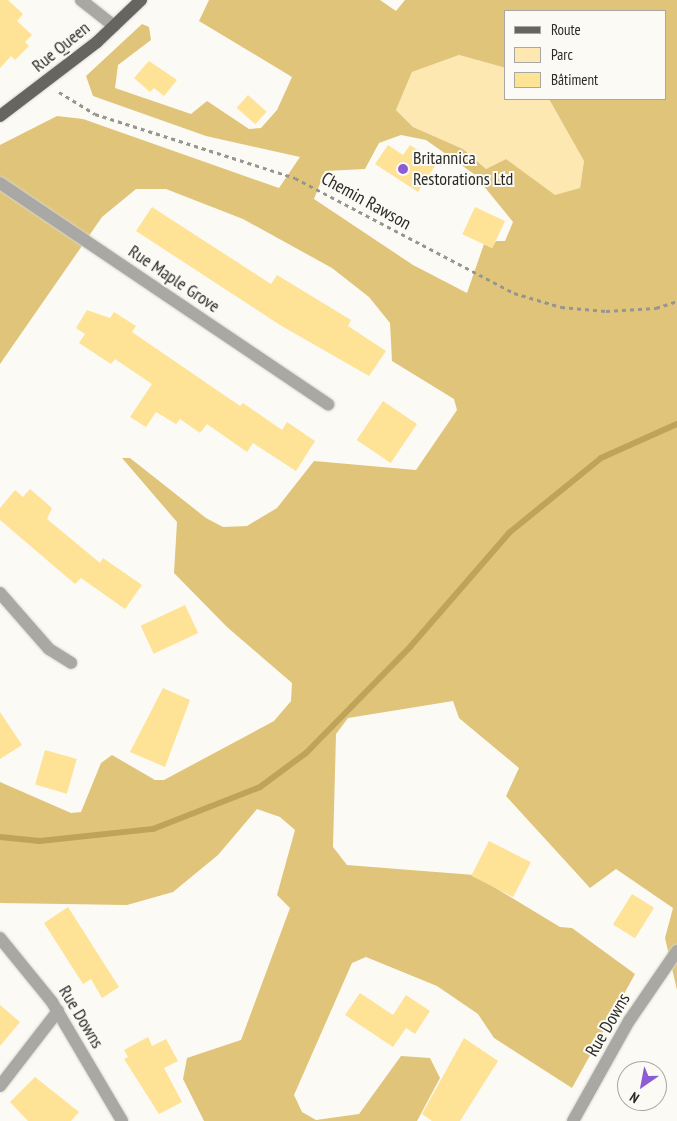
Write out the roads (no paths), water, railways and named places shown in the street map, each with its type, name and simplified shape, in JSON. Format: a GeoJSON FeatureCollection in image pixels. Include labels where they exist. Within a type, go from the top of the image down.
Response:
{"type":"FeatureCollection","features":[{"type":"Feature","properties":{"kind":"main road","name":"Rue Queen"},"geometry":{"type":"LineString","coordinates":[[0,116],[48,81],[114,26],[141,0]]}},
{"type":"Feature","properties":{"kind":"street"},"geometry":{"type":"LineString","coordinates":[[81,0],[114,26]]}},
{"type":"Feature","properties":{"kind":"street","name":"Rue Maple Grove"},"geometry":{"type":"LineString","coordinates":[[0,183],[328,404]]}},
{"type":"Feature","properties":{"kind":"street"},"geometry":{"type":"LineString","coordinates":[[0,593],[49,649],[71,663]]}},
{"type":"Feature","properties":{"kind":"street","name":"Rue Downs"},"geometry":{"type":"LineString","coordinates":[[0,938],[31,972],[58,1011],[122,1121]]}},
{"type":"Feature","properties":{"kind":"street","name":"Rue Downs"},"geometry":{"type":"LineString","coordinates":[[573,1121],[630,1021],[677,950]]}},
{"type":"Feature","properties":{"kind":"street"},"geometry":{"type":"LineString","coordinates":[[0,1086],[58,1011]]}},
{"type":"Feature","properties":{"kind":"waterway"},"geometry":{"type":"LineString","coordinates":[[0,837],[40,841],[153,829],[260,787],[306,753],[410,647],[510,532],[601,458],[677,424]]}},
{"type":"Feature","properties":{"kind":"place","name":"Britannica Restorations Ltd"},"geometry":{"type":"Point","coordinates":[403,169]}}]}
